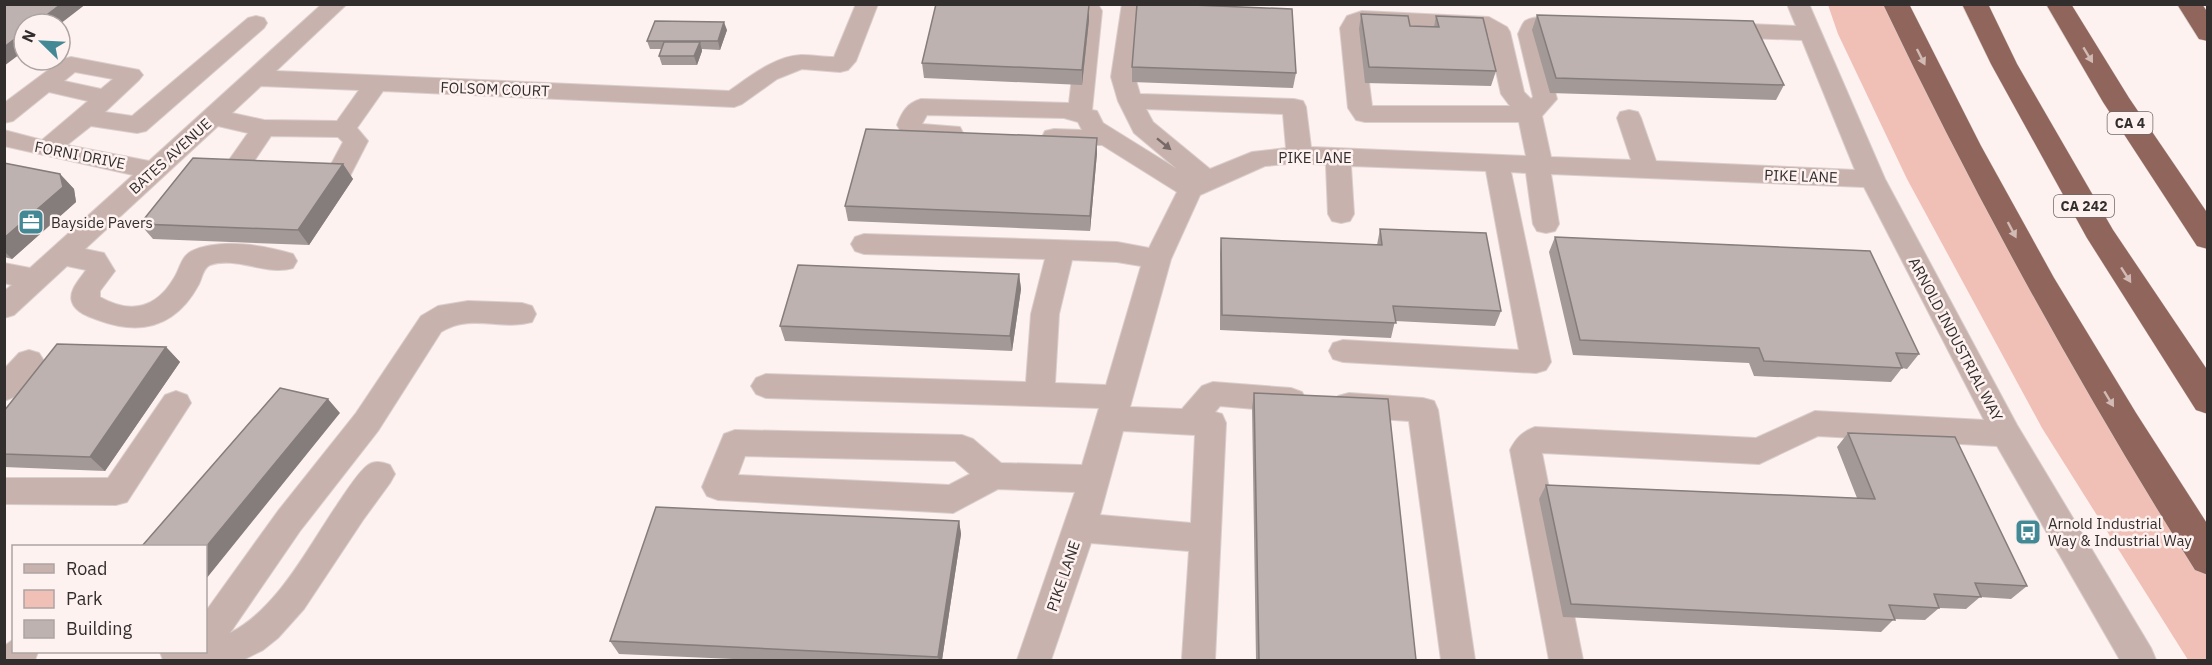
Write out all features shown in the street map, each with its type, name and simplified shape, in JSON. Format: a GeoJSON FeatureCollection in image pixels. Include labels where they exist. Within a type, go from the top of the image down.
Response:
{"type":"FeatureCollection","features":[{"type":"Feature","properties":{"kind":"highway"},"geometry":{"type":"LineString","coordinates":[[1896,4],[1960,134],[2079,350],[2208,558]]}},
{"type":"Feature","properties":{"kind":"highway"},"geometry":{"type":"LineString","coordinates":[[1950,4],[2014,121],[2102,238]]}},
{"type":"Feature","properties":{"kind":"highway","name":"CA 242"},"geometry":{"type":"LineString","coordinates":[[1975,4],[2004,64],[2102,238],[2208,400]]}},
{"type":"Feature","properties":{"kind":"highway","name":"CA 4"},"geometry":{"type":"LineString","coordinates":[[2058,4],[2117,102],[2208,237]]}},
{"type":"Feature","properties":{"kind":"highway"},"geometry":{"type":"LineString","coordinates":[[2189,4],[2208,33]]}},
{"type":"Feature","properties":{"kind":"street","name":"BATES AVENUE"},"geometry":{"type":"LineString","coordinates":[[4,308],[336,4]]}},
{"type":"Feature","properties":{"kind":"street","name":"FOLSOM COURT"},"geometry":{"type":"LineString","coordinates":[[256,78],[734,99],[769,74],[799,62],[840,65],[844,61],[867,4]]}},
{"type":"Feature","properties":{"kind":"street","name":"ARNOLD INDUSTRIAL WAY"},"geometry":{"type":"LineString","coordinates":[[1798,4],[1872,179],[2006,434],[2139,660]]}},
{"type":"Feature","properties":{"kind":"street"},"geometry":{"type":"LineString","coordinates":[[1199,184],[1143,127],[1130,101],[1123,77],[1131,7],[1200,9]]}},
{"type":"Feature","properties":{"kind":"street"},"geometry":{"type":"LineString","coordinates":[[1034,9],[1091,11],[1080,113]]}},
{"type":"Feature","properties":{"kind":"street"},"geometry":{"type":"LineString","coordinates":[[1546,224],[1539,185],[1540,166],[1530,114],[1513,94],[1499,32],[1481,21],[1362,18],[1355,21],[1351,28],[1360,108],[1365,114],[1530,114],[1545,99],[1529,34],[1532,27],[1536,24],[1596,26]]}},
{"type":"Feature","properties":{"kind":"street"},"geometry":{"type":"LineString","coordinates":[[86,117],[137,125],[256,23]]}},
{"type":"Feature","properties":{"kind":"street"},"geometry":{"type":"LineString","coordinates":[[1702,30],[1809,33]]}},
{"type":"Feature","properties":{"kind":"street"},"geometry":{"type":"LineString","coordinates":[[4,115],[71,64],[131,75],[86,117],[46,149]]}},
{"type":"Feature","properties":{"kind":"street"},"geometry":{"type":"LineString","coordinates":[[45,84],[106,98]]}},
{"type":"Feature","properties":{"kind":"street"},"geometry":{"type":"LineString","coordinates":[[344,129],[375,85]]}},
{"type":"Feature","properties":{"kind":"street"},"geometry":{"type":"LineString","coordinates":[[1130,101],[1294,107],[1299,155]]}},
{"type":"Feature","properties":{"kind":"street"},"geometry":{"type":"LineString","coordinates":[[972,134],[914,132],[909,125],[913,114],[921,107],[1065,110],[1080,113],[1088,117],[1093,128],[1106,136],[1199,184]]}},
{"type":"Feature","properties":{"kind":"street"},"geometry":{"type":"LineString","coordinates":[[214,117],[264,128],[344,129],[356,141],[341,170]]}},
{"type":"Feature","properties":{"kind":"street"},"geometry":{"type":"LineString","coordinates":[[1629,118],[1646,170]]}},
{"type":"Feature","properties":{"kind":"street"},"geometry":{"type":"LineString","coordinates":[[235,170],[264,128]]}},
{"type":"Feature","properties":{"kind":"street"},"geometry":{"type":"LineString","coordinates":[[1029,136],[1087,138],[1106,136]]}},
{"type":"Feature","properties":{"kind":"street","name":"FORNI DRIVE"},"geometry":{"type":"LineString","coordinates":[[4,138],[155,171]]}},
{"type":"Feature","properties":{"kind":"street","name":"PIKE LANE"},"geometry":{"type":"LineString","coordinates":[[1034,660],[1080,528],[1157,259],[1178,212],[1199,184],[1261,158],[1299,155],[1872,179]]}},
{"type":"Feature","properties":{"kind":"street"},"geometry":{"type":"LineString","coordinates":[[1338,156],[1341,214]]}},
{"type":"Feature","properties":{"kind":"street"},"geometry":{"type":"LineString","coordinates":[[1343,351],[1536,362],[1497,164]]}},
{"type":"Feature","properties":{"kind":"street"},"geometry":{"type":"LineString","coordinates":[[864,244],[1117,252],[1157,259]]}},
{"type":"Feature","properties":{"kind":"street"},"geometry":{"type":"LineString","coordinates":[[1040,393],[1045,314],[1061,250]]}},
{"type":"Feature","properties":{"kind":"street"},"geometry":{"type":"LineString","coordinates":[[62,256],[94,260],[101,271],[87,289],[85,301],[92,307],[115,314],[142,318],[158,311],[171,300],[187,281],[196,261],[202,257],[221,255],[284,261]]}},
{"type":"Feature","properties":{"kind":"street"},"geometry":{"type":"LineString","coordinates":[[4,273],[36,280]]}},
{"type":"Feature","properties":{"kind":"street"},"geometry":{"type":"LineString","coordinates":[[207,631],[367,422],[431,324],[448,314],[468,312],[522,314]]}},
{"type":"Feature","properties":{"kind":"street"},"geometry":{"type":"LineString","coordinates":[[4,388],[29,361]]}},
{"type":"Feature","properties":{"kind":"street"},"geometry":{"type":"LineString","coordinates":[[766,386],[1040,393],[1190,422],[1211,423],[1199,658]]}},
{"type":"Feature","properties":{"kind":"street"},"geometry":{"type":"LineString","coordinates":[[1190,422],[1213,394],[1423,410],[1458,660]]}},
{"type":"Feature","properties":{"kind":"street"},"geometry":{"type":"LineString","coordinates":[[4,491],[116,492],[176,403]]}},
{"type":"Feature","properties":{"kind":"street"},"geometry":{"type":"LineString","coordinates":[[1566,660],[1525,450],[1535,440],[1759,451],[1815,423],[2006,434]]}},
{"type":"Feature","properties":{"kind":"street"},"geometry":{"type":"LineString","coordinates":[[994,476],[962,448],[735,443],[718,487],[953,499],[994,476],[1094,480]]}},
{"type":"Feature","properties":{"kind":"street"},"geometry":{"type":"LineString","coordinates":[[207,652],[222,652],[251,639],[271,621],[310,575],[348,514],[379,474]]}},
{"type":"Feature","properties":{"kind":"street"},"geometry":{"type":"LineString","coordinates":[[1080,528],[1206,538]]}},
{"type":"Feature","properties":{"kind":"green space"},"geometry":{"type":"Polygon","coordinates":[[[1828,5],[1896,5],[2207,558],[2207,660],[2188,660],[2042,428],[1907,179],[1838,34],[1828,5]]]}},
{"type":"Feature","properties":{"kind":"building"},"geometry":{"type":"Polygon","coordinates":[[[4,4],[61,4],[51,12],[12,12],[12,41],[4,47],[4,4]]]}},
{"type":"Feature","properties":{"kind":"building"},"geometry":{"type":"Polygon","coordinates":[[[936,4],[1089,5],[1082,70],[922,63],[936,4]]]}},
{"type":"Feature","properties":{"kind":"building"},"geometry":{"type":"Polygon","coordinates":[[[1137,4],[1292,9],[1296,73],[1132,67],[1137,4]]]}},
{"type":"Feature","properties":{"kind":"building"},"geometry":{"type":"Polygon","coordinates":[[[1361,14],[1408,16],[1410,26],[1439,27],[1436,16],[1483,18],[1496,71],[1369,67],[1361,14]]]}},
{"type":"Feature","properties":{"kind":"building"},"geometry":{"type":"Polygon","coordinates":[[[1537,15],[1753,21],[1784,85],[1556,78],[1537,15]]]}},
{"type":"Feature","properties":{"kind":"building"},"geometry":{"type":"Polygon","coordinates":[[[655,21],[724,22],[718,41],[647,41],[655,21]]]}},
{"type":"Feature","properties":{"kind":"building"},"geometry":{"type":"Polygon","coordinates":[[[664,42],[700,42],[694,56],[659,56],[664,42]]]}},
{"type":"Feature","properties":{"kind":"building"},"geometry":{"type":"Polygon","coordinates":[[[866,129],[1097,138],[1090,216],[845,206],[866,129]]]}},
{"type":"Feature","properties":{"kind":"building"},"geometry":{"type":"Polygon","coordinates":[[[193,158],[343,164],[298,230],[140,224],[193,158]]]}},
{"type":"Feature","properties":{"kind":"building"},"geometry":{"type":"Polygon","coordinates":[[[4,163],[60,174],[63,187],[4,238],[4,163]]]}},
{"type":"Feature","properties":{"kind":"building"},"geometry":{"type":"Polygon","coordinates":[[[1380,229],[1486,233],[1501,311],[1393,306],[1396,323],[1222,315],[1221,238],[1382,245],[1380,229]]]}},
{"type":"Feature","properties":{"kind":"building"},"geometry":{"type":"Polygon","coordinates":[[[1555,237],[1870,251],[1919,354],[1896,353],[1902,368],[1764,361],[1759,348],[1580,340],[1555,237]]]}},
{"type":"Feature","properties":{"kind":"building"},"geometry":{"type":"Polygon","coordinates":[[[798,265],[1019,274],[1010,336],[780,326],[798,265]]]}},
{"type":"Feature","properties":{"kind":"building"},"geometry":{"type":"Polygon","coordinates":[[[57,344],[166,347],[90,457],[4,454],[4,411],[57,344]]]}},
{"type":"Feature","properties":{"kind":"building"},"geometry":{"type":"Polygon","coordinates":[[[280,388],[328,399],[207,546],[143,545],[280,388]]]}},
{"type":"Feature","properties":{"kind":"building"},"geometry":{"type":"Polygon","coordinates":[[[1254,393],[1388,399],[1416,660],[1259,660],[1254,393]]]}},
{"type":"Feature","properties":{"kind":"building"},"geometry":{"type":"Polygon","coordinates":[[[1848,433],[1955,437],[2027,586],[1975,583],[1981,597],[1934,594],[1939,608],[1889,605],[1895,620],[1571,604],[1546,485],[1875,499],[1848,433]]]}},
{"type":"Feature","properties":{"kind":"building"},"geometry":{"type":"Polygon","coordinates":[[[656,507],[959,521],[938,657],[610,641],[656,507]]]}},
{"type":"Feature","properties":{"kind":"place","name":"Bayside Pavers"},"geometry":{"type":"Point","coordinates":[31,222]}},
{"type":"Feature","properties":{"kind":"place","name":"Arnold Industrial Way & Industrial Way"},"geometry":{"type":"Point","coordinates":[2028,532]}}]}
